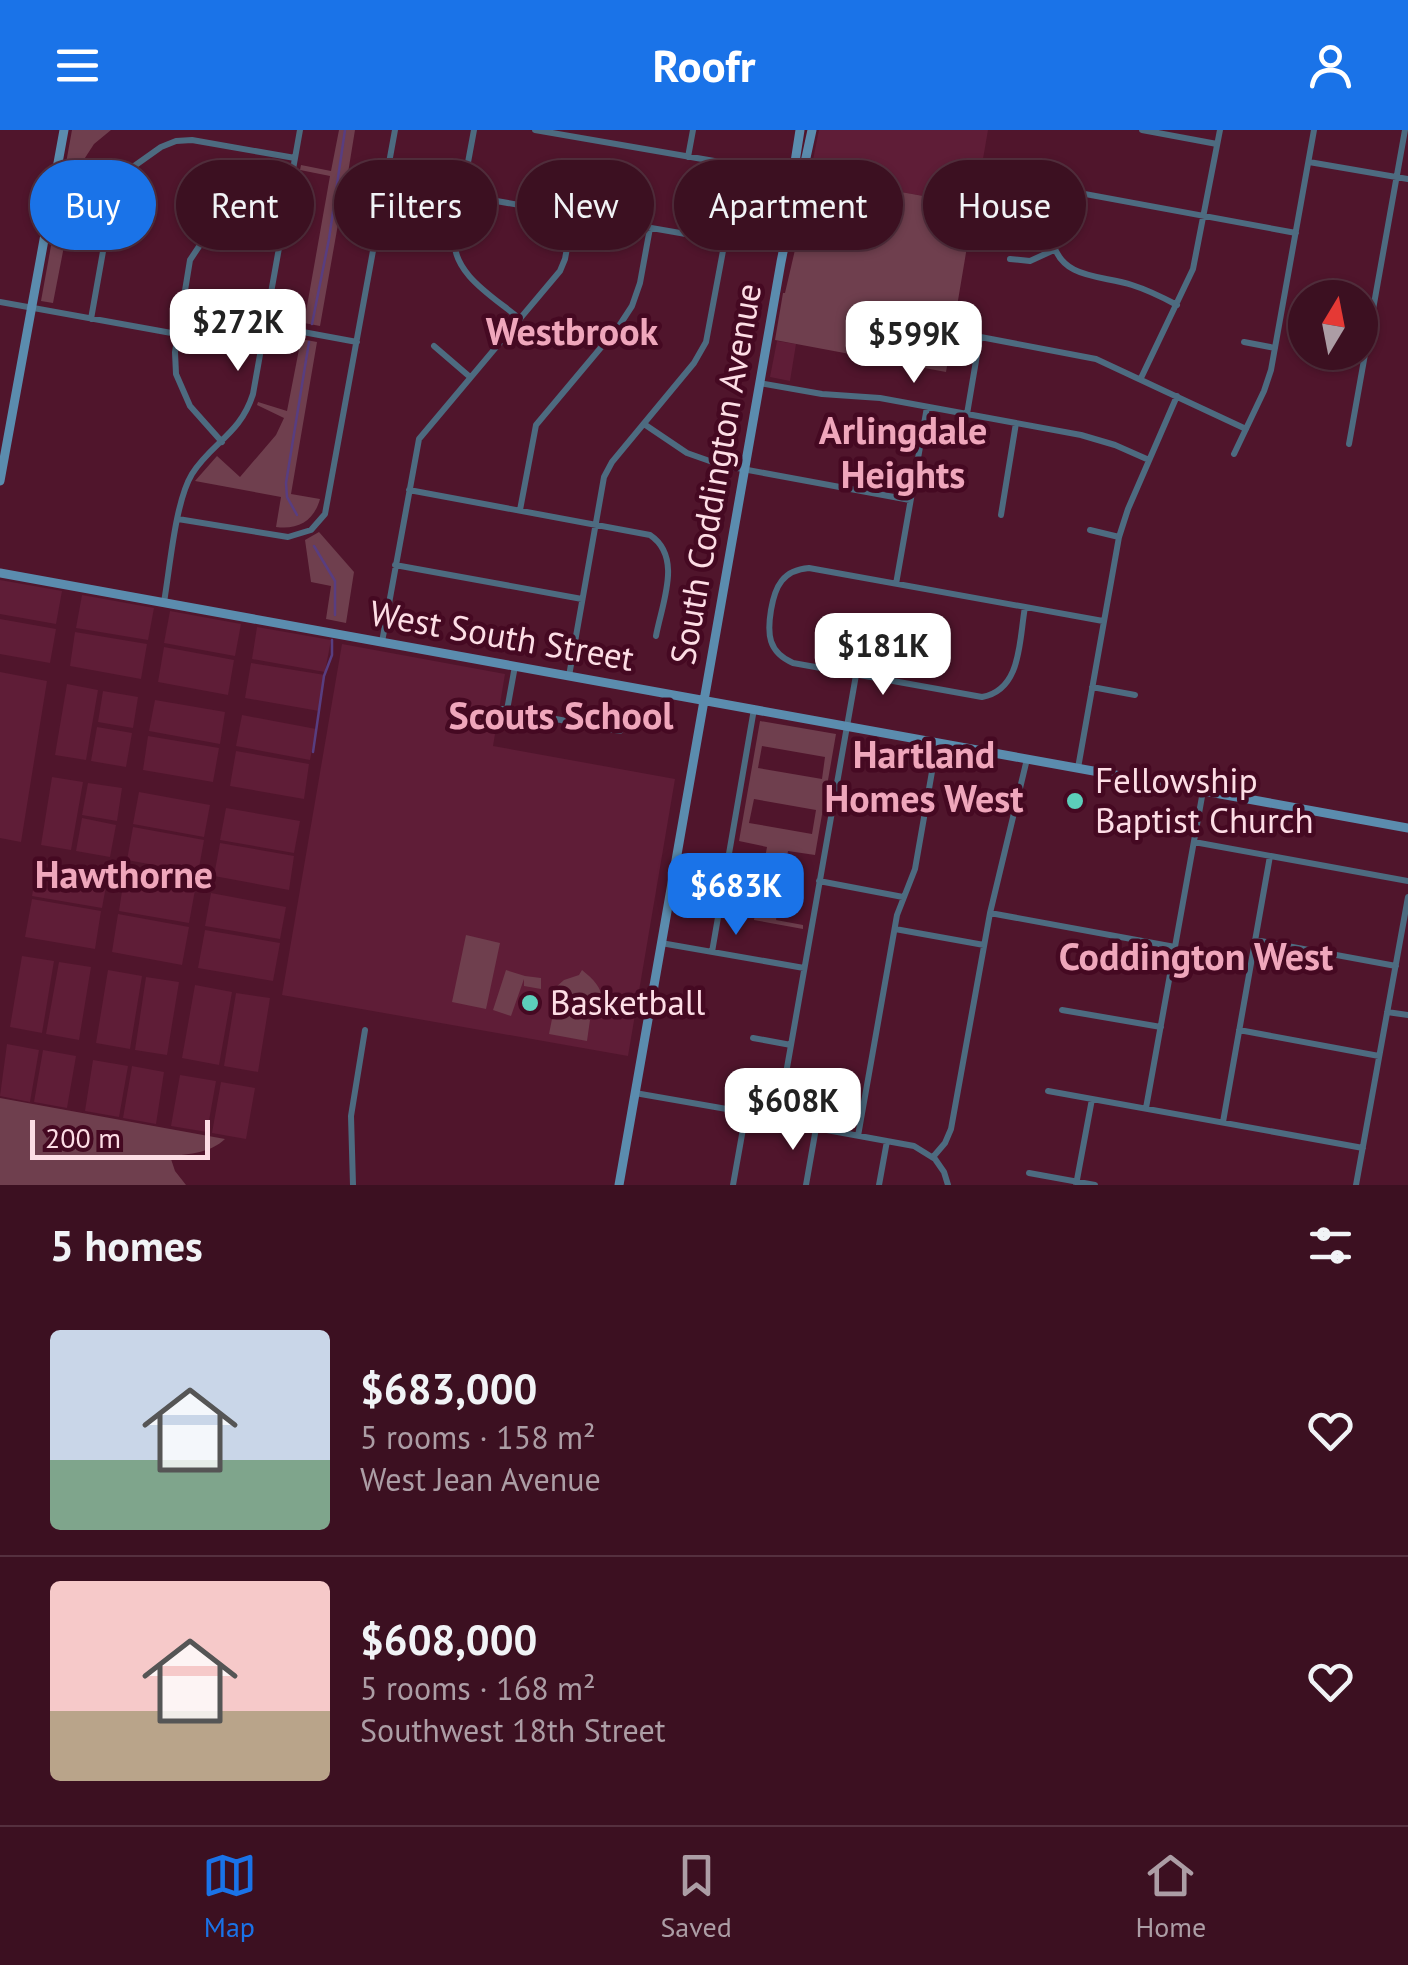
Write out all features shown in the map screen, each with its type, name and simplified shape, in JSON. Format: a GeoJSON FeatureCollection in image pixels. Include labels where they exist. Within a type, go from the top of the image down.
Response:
{"type":"FeatureCollection","features":[{"type":"Feature","properties":{"kind":"street"},"geometry":{"type":"LineString","coordinates":[[0,481],[64,130]]}},
{"type":"Feature","properties":{"kind":"street"},"geometry":{"type":"LineString","coordinates":[[90,319],[113,195],[134,165],[161,147],[185,140],[295,158],[300,130]]}},
{"type":"Feature","properties":{"kind":"street"},"geometry":{"type":"LineString","coordinates":[[178,518],[281,536],[296,536],[320,521],[328,506],[395,130]]}},
{"type":"Feature","properties":{"kind":"street"},"geometry":{"type":"LineString","coordinates":[[468,160],[474,130]]}},
{"type":"Feature","properties":{"kind":"street"},"geometry":{"type":"LineString","coordinates":[[535,130],[615,140],[708,160]]}},
{"type":"Feature","properties":{"kind":"street"},"geometry":{"type":"LineString","coordinates":[[688,156],[693,130]]}},
{"type":"Feature","properties":{"kind":"street","name":"South Coddington Avenue"},"geometry":{"type":"LineString","coordinates":[[798,160],[800,130]]}},
{"type":"Feature","properties":{"kind":"street","name":"South Coddington Avenue"},"geometry":{"type":"LineString","coordinates":[[802,160],[812,130]]}},
{"type":"Feature","properties":{"kind":"street"},"geometry":{"type":"LineString","coordinates":[[1142,130],[1217,144]]}},
{"type":"Feature","properties":{"kind":"street"},"geometry":{"type":"LineString","coordinates":[[1140,378],[1193,269],[1220,130]]}},
{"type":"Feature","properties":{"kind":"street"},"geometry":{"type":"LineString","coordinates":[[1234,454],[1266,384],[1275,348],[1314,130]]}},
{"type":"Feature","properties":{"kind":"street"},"geometry":{"type":"LineString","coordinates":[[1349,444],[1405,130]]}},
{"type":"Feature","properties":{"kind":"street"},"geometry":{"type":"LineString","coordinates":[[1309,162],[1408,179]]}},
{"type":"Feature","properties":{"kind":"street"},"geometry":{"type":"LineString","coordinates":[[1086,195],[1296,233]]}},
{"type":"Feature","properties":{"kind":"street"},"geometry":{"type":"LineString","coordinates":[[197,250],[190,260],[174,363],[178,384],[190,406],[222,442]]}},
{"type":"Feature","properties":{"kind":"street"},"geometry":{"type":"LineString","coordinates":[[164,602],[183,494],[192,474],[239,424],[250,405],[278,250]]}},
{"type":"Feature","properties":{"kind":"street"},"geometry":{"type":"LineString","coordinates":[[456,250],[457,260],[466,272],[520,319]]}},
{"type":"Feature","properties":{"kind":"street"},"geometry":{"type":"LineString","coordinates":[[382,642],[419,440],[564,264],[567,250]]}},
{"type":"Feature","properties":{"kind":"street"},"geometry":{"type":"LineString","coordinates":[[520,510],[536,426],[632,306],[646,250]]}},
{"type":"Feature","properties":{"kind":"street"},"geometry":{"type":"LineString","coordinates":[[569,676],[608,468],[694,364],[706,342],[724,250]]}},
{"type":"Feature","properties":{"kind":"street","name":"South Coddington Avenue"},"geometry":{"type":"LineString","coordinates":[[619,1185],[784,250]]}},
{"type":"Feature","properties":{"kind":"street"},"geometry":{"type":"LineString","coordinates":[[1010,259],[1030,261],[1054,250],[1072,271],[1133,285],[1176,305]]}},
{"type":"Feature","properties":{"kind":"street"},"geometry":{"type":"LineString","coordinates":[[0,302],[178,334]]}},
{"type":"Feature","properties":{"kind":"street"},"geometry":{"type":"LineString","coordinates":[[265,326],[357,342]]}},
{"type":"Feature","properties":{"kind":"street"},"geometry":{"type":"LineString","coordinates":[[954,332],[1096,358],[1246,429]]}},
{"type":"Feature","properties":{"kind":"street"},"geometry":{"type":"LineString","coordinates":[[967,414],[980,336]]}},
{"type":"Feature","properties":{"kind":"street"},"geometry":{"type":"LineString","coordinates":[[1244,342],[1275,348]]}},
{"type":"Feature","properties":{"kind":"street"},"geometry":{"type":"LineString","coordinates":[[434,346],[470,377]]}},
{"type":"Feature","properties":{"kind":"street"},"geometry":{"type":"LineString","coordinates":[[759,383],[880,398],[1016,423],[1099,440],[1149,460]]}},
{"type":"Feature","properties":{"kind":"street"},"geometry":{"type":"LineString","coordinates":[[1078,768],[1119,537],[1177,396]]}},
{"type":"Feature","properties":{"kind":"street"},"geometry":{"type":"LineString","coordinates":[[896,584],[927,407]]}},
{"type":"Feature","properties":{"kind":"street"},"geometry":{"type":"LineString","coordinates":[[1001,515],[1016,423]]}},
{"type":"Feature","properties":{"kind":"street"},"geometry":{"type":"LineString","coordinates":[[644,424],[687,453],[722,465],[910,500]]}},
{"type":"Feature","properties":{"kind":"street"},"geometry":{"type":"LineString","coordinates":[[409,490],[644,532],[662,542],[669,563],[656,636]]}},
{"type":"Feature","properties":{"kind":"street"},"geometry":{"type":"LineString","coordinates":[[1090,530],[1119,537]]}},
{"type":"Feature","properties":{"kind":"street"},"geometry":{"type":"LineString","coordinates":[[395,565],[582,599]]}},
{"type":"Feature","properties":{"kind":"street"},"geometry":{"type":"LineString","coordinates":[[1025,607],[1014,672],[1008,684],[997,693],[974,696],[792,663],[777,653],[768,627],[776,588],[796,570],[810,568],[1103,621]]}},
{"type":"Feature","properties":{"kind":"street","name":"West South Street"},"geometry":{"type":"LineString","coordinates":[[0,573],[1408,828]]}},
{"type":"Feature","properties":{"kind":"street"},"geometry":{"type":"LineString","coordinates":[[515,666],[504,710],[620,731]]}},
{"type":"Feature","properties":{"kind":"street"},"geometry":{"type":"LineString","coordinates":[[778,1119],[856,675]]}},
{"type":"Feature","properties":{"kind":"street"},"geometry":{"type":"LineString","coordinates":[[1092,687],[1135,694]]}},
{"type":"Feature","properties":{"kind":"street"},"geometry":{"type":"LineString","coordinates":[[712,952],[754,710]]}},
{"type":"Feature","properties":{"kind":"street"},"geometry":{"type":"LineString","coordinates":[[858,1136],[895,929],[915,868],[937,743]]}},
{"type":"Feature","properties":{"kind":"street"},"geometry":{"type":"LineString","coordinates":[[933,1157],[952,1129],[990,914],[1027,759]]}},
{"type":"Feature","properties":{"kind":"street"},"geometry":{"type":"LineString","coordinates":[[1146,1108],[1203,791]]}},
{"type":"Feature","properties":{"kind":"street"},"geometry":{"type":"LineString","coordinates":[[1194,842],[1408,881]]}},
{"type":"Feature","properties":{"kind":"street"},"geometry":{"type":"LineString","coordinates":[[1222,1122],[1270,856]]}},
{"type":"Feature","properties":{"kind":"street"},"geometry":{"type":"LineString","coordinates":[[819,881],[903,897]]}},
{"type":"Feature","properties":{"kind":"street"},"geometry":{"type":"LineString","coordinates":[[1356,1185],[1408,896]]}},
{"type":"Feature","properties":{"kind":"street"},"geometry":{"type":"LineString","coordinates":[[990,914],[1175,948]]}},
{"type":"Feature","properties":{"kind":"street"},"geometry":{"type":"LineString","coordinates":[[895,929],[984,945]]}},
{"type":"Feature","properties":{"kind":"street"},"geometry":{"type":"LineString","coordinates":[[1255,940],[1396,966]]}},
{"type":"Feature","properties":{"kind":"street"},"geometry":{"type":"LineString","coordinates":[[661,943],[804,968]]}},
{"type":"Feature","properties":{"kind":"street"},"geometry":{"type":"LineString","coordinates":[[1062,1010],[1161,1028]]}},
{"type":"Feature","properties":{"kind":"street"},"geometry":{"type":"LineString","coordinates":[[1387,1012],[1408,1015]]}},
{"type":"Feature","properties":{"kind":"street"},"geometry":{"type":"LineString","coordinates":[[352,1185],[352,1104],[365,1030]]}},
{"type":"Feature","properties":{"kind":"street"},"geometry":{"type":"LineString","coordinates":[[1239,1030],[1380,1056]]}},
{"type":"Feature","properties":{"kind":"street"},"geometry":{"type":"LineString","coordinates":[[753,1038],[790,1045]]}},
{"type":"Feature","properties":{"kind":"street"},"geometry":{"type":"LineString","coordinates":[[1048,1090],[1363,1148]]}},
{"type":"Feature","properties":{"kind":"street"},"geometry":{"type":"LineString","coordinates":[[635,1093],[914,1146],[933,1157],[948,1185]]}},
{"type":"Feature","properties":{"kind":"street"},"geometry":{"type":"LineString","coordinates":[[1076,1183],[1092,1098]]}},
{"type":"Feature","properties":{"kind":"street"},"geometry":{"type":"LineString","coordinates":[[733,1185],[746,1112]]}},
{"type":"Feature","properties":{"kind":"street"},"geometry":{"type":"LineString","coordinates":[[806,1185],[816,1128]]}},
{"type":"Feature","properties":{"kind":"street"},"geometry":{"type":"LineString","coordinates":[[878,1185],[887,1141]]}},
{"type":"Feature","properties":{"kind":"street"},"geometry":{"type":"LineString","coordinates":[[1029,1173],[1094,1185]]}},
{"type":"Feature","properties":{"kind":"shaded area"},"geometry":{"type":"Polygon","coordinates":[[[72,130],[111,130],[94,144],[84,160],[67,160],[72,130]]]}},
{"type":"Feature","properties":{"kind":"shaded area"},"geometry":{"type":"Polygon","coordinates":[[[339,130],[355,130],[350,160],[334,160],[334,247],[320,326],[304,323],[330,176],[314,173],[314,168],[331,171],[339,130]]]}},
{"type":"Feature","properties":{"kind":"shaded area"},"geometry":{"type":"Polygon","coordinates":[[[819,130],[988,130],[983,160],[923,160],[923,196],[903,192],[903,160],[813,160],[819,130]]]}},
{"type":"Feature","properties":{"kind":"shaded area"},"geometry":{"type":"Polygon","coordinates":[[[903,192],[923,196],[923,250],[966,250],[946,372],[775,340],[795,250],[903,250],[903,192]]]}},
{"type":"Feature","properties":{"kind":"shaded area"},"geometry":{"type":"Polygon","coordinates":[[[50,250],[63,250],[53,303],[41,301],[50,250]]]}},
{"type":"Feature","properties":{"kind":"shaded area"},"geometry":{"type":"Polygon","coordinates":[[[301,339],[317,342],[291,494],[320,499],[314,513],[304,522],[276,527],[281,497],[195,481],[217,456],[240,477],[276,435],[284,418],[257,405],[258,402],[287,411],[301,339]]]}},
{"type":"Feature","properties":{"kind":"shaded area"},"geometry":{"type":"Polygon","coordinates":[[[777,341],[796,344],[790,381],[770,377],[777,341]]]}},
{"type":"Feature","properties":{"kind":"shaded area"},"geometry":{"type":"Polygon","coordinates":[[[319,532],[354,572],[346,623],[326,619],[331,586],[311,582],[305,540],[319,532]]]}},
{"type":"Feature","properties":{"kind":"shaded area"},"geometry":{"type":"Polygon","coordinates":[[[0,580],[62,591],[56,624],[0,614],[0,580]]]}},
{"type":"Feature","properties":{"kind":"shaded area"},"geometry":{"type":"Polygon","coordinates":[[[82,595],[154,608],[148,640],[76,628],[82,595]]]}},
{"type":"Feature","properties":{"kind":"shaded area"},"geometry":{"type":"Polygon","coordinates":[[[170,611],[241,624],[235,656],[164,643],[170,611]]]}},
{"type":"Feature","properties":{"kind":"shaded area"},"geometry":{"type":"Polygon","coordinates":[[[0,619],[56,629],[50,663],[0,654],[0,619]]]}},
{"type":"Feature","properties":{"kind":"shaded area"},"geometry":{"type":"Polygon","coordinates":[[[257,627],[331,640],[325,672],[252,659],[257,627]]]}},
{"type":"Feature","properties":{"kind":"shaded area"},"geometry":{"type":"Polygon","coordinates":[[[75,632],[147,644],[141,679],[70,666],[75,632]]]}},
{"type":"Feature","properties":{"kind":"shaded area"},"geometry":{"type":"Polygon","coordinates":[[[342,644],[505,674],[493,746],[675,779],[628,1056],[282,995],[342,644]]]}},
{"type":"Feature","properties":{"kind":"shaded area"},"geometry":{"type":"Polygon","coordinates":[[[164,647],[234,660],[228,695],[158,682],[164,647]]]}},
{"type":"Feature","properties":{"kind":"shaded area"},"geometry":{"type":"Polygon","coordinates":[[[251,663],[325,675],[319,711],[245,698],[251,663]]]}},
{"type":"Feature","properties":{"kind":"shaded area"},"geometry":{"type":"Polygon","coordinates":[[[0,672],[47,681],[21,842],[0,838],[0,672]]]}},
{"type":"Feature","properties":{"kind":"shaded area"},"geometry":{"type":"Polygon","coordinates":[[[67,684],[98,690],[86,760],[55,755],[67,684]]]}},
{"type":"Feature","properties":{"kind":"shaded area"},"geometry":{"type":"Polygon","coordinates":[[[103,691],[138,697],[133,728],[98,722],[103,691]]]}},
{"type":"Feature","properties":{"kind":"shaded area"},"geometry":{"type":"Polygon","coordinates":[[[155,700],[225,712],[220,744],[149,731],[155,700]]]}},
{"type":"Feature","properties":{"kind":"shaded area"},"geometry":{"type":"Polygon","coordinates":[[[242,715],[316,729],[310,760],[236,746],[242,715]]]}},
{"type":"Feature","properties":{"kind":"shaded area"},"geometry":{"type":"Polygon","coordinates":[[[760,721],[836,734],[815,855],[788,851],[776,920],[803,925],[803,929],[754,920],[767,847],[739,841],[760,721]],[[762,746],[758,768],[822,779],[825,757],[762,746]],[[754,799],[749,823],[812,834],[816,810],[754,799]]]}},
{"type":"Feature","properties":{"kind":"shaded area"},"geometry":{"type":"Polygon","coordinates":[[[97,727],[132,733],[126,767],[91,761],[97,727]]]}},
{"type":"Feature","properties":{"kind":"shaded area"},"geometry":{"type":"Polygon","coordinates":[[[148,736],[219,748],[213,782],[143,770],[148,736]]]}},
{"type":"Feature","properties":{"kind":"shaded area"},"geometry":{"type":"Polygon","coordinates":[[[236,751],[309,764],[304,799],[230,786],[236,751]]]}},
{"type":"Feature","properties":{"kind":"shaded area"},"geometry":{"type":"Polygon","coordinates":[[[52,777],[83,782],[71,850],[41,845],[52,777]]]}},
{"type":"Feature","properties":{"kind":"shaded area"},"geometry":{"type":"Polygon","coordinates":[[[88,783],[122,788],[117,821],[82,815],[88,783]]]}},
{"type":"Feature","properties":{"kind":"shaded area"},"geometry":{"type":"Polygon","coordinates":[[[139,792],[210,805],[204,837],[133,824],[139,792]]]}},
{"type":"Feature","properties":{"kind":"shaded area"},"geometry":{"type":"Polygon","coordinates":[[[226,808],[300,821],[294,853],[220,840],[226,808]]]}},
{"type":"Feature","properties":{"kind":"shaded area"},"geometry":{"type":"Polygon","coordinates":[[[82,818],[116,825],[110,857],[76,851],[82,818]]]}},
{"type":"Feature","properties":{"kind":"shaded area"},"geometry":{"type":"Polygon","coordinates":[[[133,827],[204,840],[198,873],[127,860],[133,827]]]}},
{"type":"Feature","properties":{"kind":"shaded area"},"geometry":{"type":"Polygon","coordinates":[[[220,843],[294,856],[289,890],[214,876],[220,843]]]}},
{"type":"Feature","properties":{"kind":"shaded area"},"geometry":{"type":"Polygon","coordinates":[[[38,862],[108,875],[102,908],[32,896],[38,862]]]}},
{"type":"Feature","properties":{"kind":"shaded area"},"geometry":{"type":"Polygon","coordinates":[[[124,878],[195,890],[189,923],[119,911],[124,878]]]}},
{"type":"Feature","properties":{"kind":"shaded area"},"geometry":{"type":"Polygon","coordinates":[[[211,893],[286,907],[280,939],[205,926],[211,893]]]}},
{"type":"Feature","properties":{"kind":"shaded area"},"geometry":{"type":"Polygon","coordinates":[[[32,899],[101,911],[95,949],[25,937],[32,899]]]}},
{"type":"Feature","properties":{"kind":"shaded area"},"geometry":{"type":"Polygon","coordinates":[[[118,914],[189,927],[182,965],[112,952],[118,914]]]}},
{"type":"Feature","properties":{"kind":"shaded area"},"geometry":{"type":"Polygon","coordinates":[[[205,930],[280,943],[273,981],[198,968],[205,930]]]}},
{"type":"Feature","properties":{"kind":"shaded area"},"geometry":{"type":"Polygon","coordinates":[[[466,935],[500,943],[486,1009],[452,1002],[466,935]]]}},
{"type":"Feature","properties":{"kind":"shaded area"},"geometry":{"type":"Polygon","coordinates":[[[22,956],[54,961],[42,1033],[10,1027],[22,956]]]}},
{"type":"Feature","properties":{"kind":"shaded area"},"geometry":{"type":"Polygon","coordinates":[[[59,962],[91,967],[79,1040],[46,1034],[59,962]]]}},
{"type":"Feature","properties":{"kind":"shaded area"},"geometry":{"type":"Polygon","coordinates":[[[108,970],[142,976],[130,1049],[96,1043],[108,970]]]}},
{"type":"Feature","properties":{"kind":"shaded area"},"geometry":{"type":"Polygon","coordinates":[[[506,970],[541,978],[541,989],[524,986],[524,979],[511,1016],[493,1010],[506,970]]]}},
{"type":"Feature","properties":{"kind":"shaded area"},"geometry":{"type":"Polygon","coordinates":[[[582,970],[602,994],[599,1014],[587,1019],[587,1041],[549,1034],[553,1014],[573,1016],[555,995],[556,987],[582,970]]]}},
{"type":"Feature","properties":{"kind":"shaded area"},"geometry":{"type":"Polygon","coordinates":[[[146,977],[179,982],[167,1055],[135,1050],[146,977]]]}},
{"type":"Feature","properties":{"kind":"shaded area"},"geometry":{"type":"Polygon","coordinates":[[[195,985],[232,992],[219,1065],[182,1058],[195,985]]]}},
{"type":"Feature","properties":{"kind":"shaded area"},"geometry":{"type":"Polygon","coordinates":[[[236,993],[270,998],[258,1072],[224,1066],[236,993]]]}},
{"type":"Feature","properties":{"kind":"shaded area"},"geometry":{"type":"Polygon","coordinates":[[[7,1044],[39,1050],[30,1102],[0,1096],[7,1044]]]}},
{"type":"Feature","properties":{"kind":"shaded area"},"geometry":{"type":"Polygon","coordinates":[[[43,1050],[76,1056],[67,1108],[34,1102],[43,1050]]]}},
{"type":"Feature","properties":{"kind":"shaded area"},"geometry":{"type":"Polygon","coordinates":[[[93,1060],[128,1066],[119,1117],[85,1111],[93,1060]]]}},
{"type":"Feature","properties":{"kind":"shaded area"},"geometry":{"type":"Polygon","coordinates":[[[132,1066],[164,1072],[156,1124],[123,1118],[132,1066]]]}},
{"type":"Feature","properties":{"kind":"shaded area"},"geometry":{"type":"Polygon","coordinates":[[[180,1075],[216,1081],[207,1132],[171,1126],[180,1075]]]}},
{"type":"Feature","properties":{"kind":"shaded area"},"geometry":{"type":"Polygon","coordinates":[[[221,1082],[255,1088],[246,1139],[212,1133],[221,1082]]]}},
{"type":"Feature","properties":{"kind":"shaded area"},"geometry":{"type":"Polygon","coordinates":[[[0,1098],[225,1139],[207,1150],[170,1156],[186,1185],[0,1185],[0,1098]]]}},
{"type":"Feature","properties":{"kind":"waterway"},"geometry":{"type":"LineString","coordinates":[[312,324],[345,130]]}},
{"type":"Feature","properties":{"kind":"waterway"},"geometry":{"type":"LineString","coordinates":[[297,515],[287,497],[286,483],[309,342]]}},
{"type":"Feature","properties":{"kind":"waterway"},"geometry":{"type":"LineString","coordinates":[[314,546],[335,581],[335,615]]}},
{"type":"Feature","properties":{"kind":"waterway"},"geometry":{"type":"LineString","coordinates":[[313,752],[332,640]]}},
{"type":"Feature","properties":{"kind":"place","name":"Fellowship Baptist Church"},"geometry":{"type":"Point","coordinates":[1075,801]}},
{"type":"Feature","properties":{"kind":"place","name":"Basketball"},"geometry":{"type":"Point","coordinates":[530,1003]}},
{"type":"Feature","properties":{"kind":"district","name":"Westbrook"},"geometry":{"type":"Point","coordinates":[572,332]}},
{"type":"Feature","properties":{"kind":"district","name":"Arlingdale Heights"},"geometry":{"type":"Point","coordinates":[903,453]}},
{"type":"Feature","properties":{"kind":"district","name":"Scouts School"},"geometry":{"type":"Point","coordinates":[561,716]}},
{"type":"Feature","properties":{"kind":"district","name":"Hartland Homes West"},"geometry":{"type":"Point","coordinates":[924,777]}},
{"type":"Feature","properties":{"kind":"district","name":"Hawthorne"},"geometry":{"type":"Point","coordinates":[124,875]}},
{"type":"Feature","properties":{"kind":"district","name":"Coddington West"},"geometry":{"type":"Point","coordinates":[1196,957]}}]}
